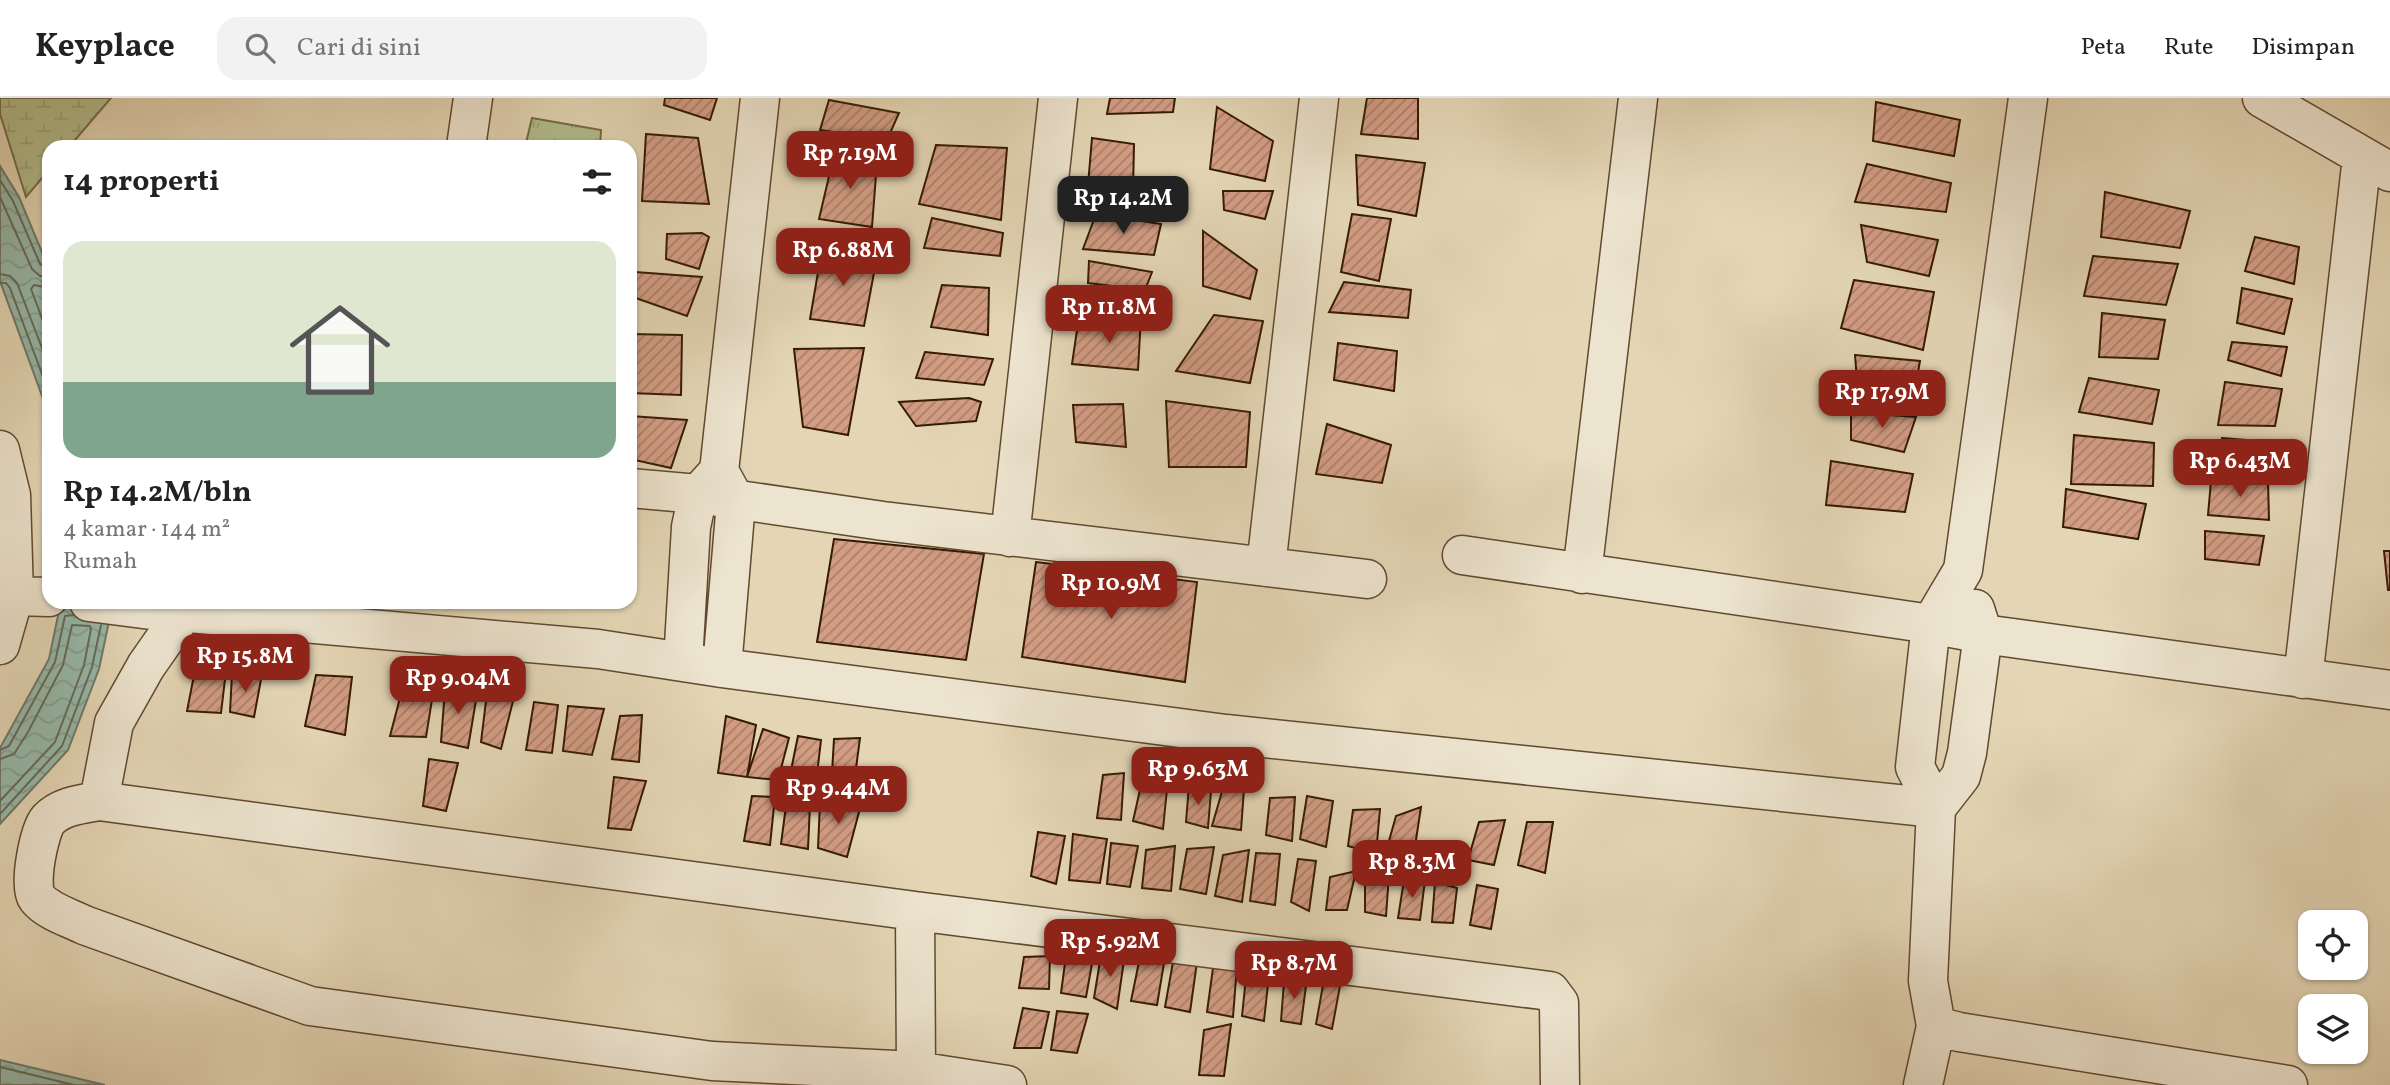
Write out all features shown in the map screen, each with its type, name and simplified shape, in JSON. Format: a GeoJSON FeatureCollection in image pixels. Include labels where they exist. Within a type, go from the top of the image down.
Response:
{"type":"FeatureCollection","features":[{"type":"Feature","properties":{"kind":"street"},"geometry":{"type":"LineString","coordinates":[[467,140],[473,98]]}},
{"type":"Feature","properties":{"kind":"street"},"geometry":{"type":"LineString","coordinates":[[722,668],[718,489],[760,98]]}},
{"type":"Feature","properties":{"kind":"street"},"geometry":{"type":"LineString","coordinates":[[1010,537],[1058,98]]}},
{"type":"Feature","properties":{"kind":"street"},"geometry":{"type":"LineString","coordinates":[[1266,567],[1320,98]]}},
{"type":"Feature","properties":{"kind":"street"},"geometry":{"type":"LineString","coordinates":[[1582,574],[1637,98]]}},
{"type":"Feature","properties":{"kind":"street"},"geometry":{"type":"LineString","coordinates":[[1923,1085],[1936,1026],[1928,981],[1936,808],[1915,767],[1931,624],[1963,570],[2028,98]]}},
{"type":"Feature","properties":{"kind":"street"},"geometry":{"type":"LineString","coordinates":[[2262,98],[2376,164],[2303,679]]}},
{"type":"Feature","properties":{"kind":"street"},"geometry":{"type":"LineString","coordinates":[[0,450],[35,597],[0,645]]}},
{"type":"Feature","properties":{"kind":"street"},"geometry":{"type":"LineString","coordinates":[[637,488],[718,489],[1010,537],[1367,579]]}},
{"type":"Feature","properties":{"kind":"street"},"geometry":{"type":"LineString","coordinates":[[683,662],[691,527],[718,489]]}},
{"type":"Feature","properties":{"kind":"street"},"geometry":{"type":"LineString","coordinates":[[1462,555],[1983,634],[2390,690]]}},
{"type":"Feature","properties":{"kind":"street"},"geometry":{"type":"LineString","coordinates":[[1936,808],[1961,776],[1967,753],[1983,634],[1963,570]]}},
{"type":"Feature","properties":{"kind":"street"},"geometry":{"type":"LineString","coordinates":[[147,609],[598,649],[722,668],[1226,734],[1936,808]]}},
{"type":"Feature","properties":{"kind":"street"},"geometry":{"type":"LineString","coordinates":[[99,801],[114,723],[146,666],[183,613]]}},
{"type":"Feature","properties":{"kind":"street"},"geometry":{"type":"LineString","coordinates":[[1007,1085],[916,1072],[712,1060],[310,1006],[84,925],[50,908],[37,898],[32,885],[42,832],[47,821],[56,814],[73,805],[99,801],[915,911],[1550,990],[1559,1003],[1560,1085]]}},
{"type":"Feature","properties":{"kind":"street"},"geometry":{"type":"LineString","coordinates":[[915,911],[916,1072]]}},
{"type":"Feature","properties":{"kind":"street"},"geometry":{"type":"LineString","coordinates":[[1936,1026],[1959,1032],[2288,1085]]}},
{"type":"Feature","properties":{"kind":"green space"},"geometry":{"type":"Polygon","coordinates":[[[0,98],[111,98],[75,140],[42,140],[42,178],[26,197],[0,114],[0,98]]]}},
{"type":"Feature","properties":{"kind":"green space"},"geometry":{"type":"Polygon","coordinates":[[[532,118],[601,130],[600,140],[527,140],[532,118]]]}},
{"type":"Feature","properties":{"kind":"water"},"geometry":{"type":"Polygon","coordinates":[[[0,166],[19,197],[42,252],[42,396],[0,281],[0,166]]]}},
{"type":"Feature","properties":{"kind":"water"},"geometry":{"type":"Polygon","coordinates":[[[59,609],[111,612],[99,669],[68,750],[0,824],[0,748],[49,659],[59,609]]]}},
{"type":"Feature","properties":{"kind":"water"},"geometry":{"type":"Polygon","coordinates":[[[0,1060],[105,1085],[0,1085],[0,1060]]]}},
{"type":"Feature","properties":{"kind":"building"},"geometry":{"type":"Polygon","coordinates":[[[665,98],[717,98],[710,120],[664,105],[665,98]]]}},
{"type":"Feature","properties":{"kind":"building"},"geometry":{"type":"Polygon","coordinates":[[[1110,98],[1175,98],[1173,112],[1107,114],[1110,98]]]}},
{"type":"Feature","properties":{"kind":"building"},"geometry":{"type":"Polygon","coordinates":[[[1367,98],[1418,98],[1418,139],[1361,134],[1367,98]]]}},
{"type":"Feature","properties":{"kind":"building"},"geometry":{"type":"Polygon","coordinates":[[[829,100],[899,113],[887,140],[820,130],[829,100]]]}},
{"type":"Feature","properties":{"kind":"building"},"geometry":{"type":"Polygon","coordinates":[[[1876,102],[1960,120],[1954,156],[1873,141],[1876,102]]]}},
{"type":"Feature","properties":{"kind":"building"},"geometry":{"type":"Polygon","coordinates":[[[1217,107],[1273,141],[1265,181],[1210,169],[1217,107]]]}},
{"type":"Feature","properties":{"kind":"building"},"geometry":{"type":"Polygon","coordinates":[[[646,134],[698,138],[709,204],[642,201],[646,134]]]}},
{"type":"Feature","properties":{"kind":"building"},"geometry":{"type":"Polygon","coordinates":[[[1092,138],[1134,144],[1133,191],[1087,197],[1092,138]]]}},
{"type":"Feature","properties":{"kind":"building"},"geometry":{"type":"Polygon","coordinates":[[[936,145],[1007,148],[1001,220],[919,204],[936,145]]]}},
{"type":"Feature","properties":{"kind":"building"},"geometry":{"type":"Polygon","coordinates":[[[835,151],[877,162],[872,227],[819,219],[835,151]]]}},
{"type":"Feature","properties":{"kind":"building"},"geometry":{"type":"Polygon","coordinates":[[[1356,155],[1425,163],[1416,216],[1358,205],[1356,155]]]}},
{"type":"Feature","properties":{"kind":"building"},"geometry":{"type":"Polygon","coordinates":[[[1867,164],[1951,183],[1946,212],[1855,202],[1867,164]]]}},
{"type":"Feature","properties":{"kind":"building"},"geometry":{"type":"Polygon","coordinates":[[[1223,191],[1273,191],[1265,219],[1224,210],[1223,191]]]}},
{"type":"Feature","properties":{"kind":"building"},"geometry":{"type":"Polygon","coordinates":[[[2105,192],[2190,211],[2180,248],[2101,237],[2105,192]]]}},
{"type":"Feature","properties":{"kind":"building"},"geometry":{"type":"Polygon","coordinates":[[[1096,214],[1161,224],[1154,255],[1083,249],[1096,214]]]}},
{"type":"Feature","properties":{"kind":"building"},"geometry":{"type":"Polygon","coordinates":[[[1352,214],[1391,219],[1379,281],[1341,272],[1352,214]]]}},
{"type":"Feature","properties":{"kind":"building"},"geometry":{"type":"Polygon","coordinates":[[[932,218],[1003,233],[1000,256],[924,248],[932,218]]]}},
{"type":"Feature","properties":{"kind":"building"},"geometry":{"type":"Polygon","coordinates":[[[1861,225],[1938,240],[1929,276],[1867,262],[1861,225]]]}},
{"type":"Feature","properties":{"kind":"building"},"geometry":{"type":"Polygon","coordinates":[[[1203,231],[1257,270],[1250,299],[1203,286],[1203,231]]]}},
{"type":"Feature","properties":{"kind":"building"},"geometry":{"type":"Polygon","coordinates":[[[702,233],[709,237],[699,269],[666,259],[667,234],[702,233]]]}},
{"type":"Feature","properties":{"kind":"building"},"geometry":{"type":"Polygon","coordinates":[[[2255,237],[2299,247],[2294,284],[2245,271],[2255,237]]]}},
{"type":"Feature","properties":{"kind":"building"},"geometry":{"type":"Polygon","coordinates":[[[822,249],[877,257],[864,326],[810,319],[822,249]]]}},
{"type":"Feature","properties":{"kind":"building"},"geometry":{"type":"Polygon","coordinates":[[[2093,256],[2178,264],[2166,305],[2084,296],[2093,256]]]}},
{"type":"Feature","properties":{"kind":"building"},"geometry":{"type":"Polygon","coordinates":[[[1089,261],[1152,272],[1145,290],[1088,283],[1089,261]]]}},
{"type":"Feature","properties":{"kind":"building"},"geometry":{"type":"Polygon","coordinates":[[[637,272],[702,277],[687,316],[637,298],[637,272]]]}},
{"type":"Feature","properties":{"kind":"building"},"geometry":{"type":"Polygon","coordinates":[[[1854,280],[1934,292],[1923,350],[1841,328],[1854,280]]]}},
{"type":"Feature","properties":{"kind":"building"},"geometry":{"type":"Polygon","coordinates":[[[1344,282],[1411,290],[1408,318],[1329,312],[1344,282]]]}},
{"type":"Feature","properties":{"kind":"building"},"geometry":{"type":"Polygon","coordinates":[[[942,285],[989,288],[988,335],[931,327],[942,285]]]}},
{"type":"Feature","properties":{"kind":"building"},"geometry":{"type":"Polygon","coordinates":[[[2242,288],[2292,299],[2284,334],[2237,323],[2242,288]]]}},
{"type":"Feature","properties":{"kind":"building"},"geometry":{"type":"Polygon","coordinates":[[[2102,313],[2165,320],[2158,359],[2099,357],[2102,313]]]}},
{"type":"Feature","properties":{"kind":"building"},"geometry":{"type":"Polygon","coordinates":[[[1214,315],[1263,321],[1250,383],[1176,371],[1214,315]]]}},
{"type":"Feature","properties":{"kind":"building"},"geometry":{"type":"Polygon","coordinates":[[[1141,317],[1138,370],[1072,364],[1077,330],[1141,317]]]}},
{"type":"Feature","properties":{"kind":"building"},"geometry":{"type":"Polygon","coordinates":[[[637,334],[682,335],[681,395],[637,393],[637,334]]]}},
{"type":"Feature","properties":{"kind":"building"},"geometry":{"type":"Polygon","coordinates":[[[2232,342],[2287,347],[2281,376],[2228,360],[2232,342]]]}},
{"type":"Feature","properties":{"kind":"building"},"geometry":{"type":"Polygon","coordinates":[[[1338,343],[1397,351],[1394,391],[1334,380],[1338,343]]]}},
{"type":"Feature","properties":{"kind":"building"},"geometry":{"type":"Polygon","coordinates":[[[864,348],[848,435],[803,427],[794,349],[864,348]]]}},
{"type":"Feature","properties":{"kind":"building"},"geometry":{"type":"Polygon","coordinates":[[[925,352],[993,359],[984,385],[916,378],[925,352]]]}},
{"type":"Feature","properties":{"kind":"building"},"geometry":{"type":"Polygon","coordinates":[[[1855,355],[1920,361],[1913,401],[1857,380],[1855,355]]]}},
{"type":"Feature","properties":{"kind":"building"},"geometry":{"type":"Polygon","coordinates":[[[2089,378],[2159,390],[2152,424],[2079,412],[2089,378]]]}},
{"type":"Feature","properties":{"kind":"building"},"geometry":{"type":"Polygon","coordinates":[[[2225,382],[2282,389],[2275,426],[2218,425],[2225,382]]]}},
{"type":"Feature","properties":{"kind":"building"},"geometry":{"type":"Polygon","coordinates":[[[969,398],[981,402],[976,421],[916,426],[899,402],[969,398]]]}},
{"type":"Feature","properties":{"kind":"building"},"geometry":{"type":"Polygon","coordinates":[[[1166,401],[1250,412],[1246,467],[1169,467],[1166,401]]]}},
{"type":"Feature","properties":{"kind":"building"},"geometry":{"type":"Polygon","coordinates":[[[1123,404],[1126,447],[1076,442],[1073,405],[1123,404]]]}},
{"type":"Feature","properties":{"kind":"building"},"geometry":{"type":"Polygon","coordinates":[[[1851,412],[1916,417],[1904,452],[1851,440],[1851,412]]]}},
{"type":"Feature","properties":{"kind":"building"},"geometry":{"type":"Polygon","coordinates":[[[637,416],[687,420],[671,468],[637,461],[637,416]]]}},
{"type":"Feature","properties":{"kind":"building"},"geometry":{"type":"Polygon","coordinates":[[[1327,424],[1391,445],[1382,483],[1316,474],[1327,424]]]}},
{"type":"Feature","properties":{"kind":"building"},"geometry":{"type":"Polygon","coordinates":[[[2074,435],[2154,443],[2153,486],[2071,484],[2074,435]]]}},
{"type":"Feature","properties":{"kind":"building"},"geometry":{"type":"Polygon","coordinates":[[[2222,438],[2270,442],[2270,472],[2221,462],[2222,438]]]}},
{"type":"Feature","properties":{"kind":"building"},"geometry":{"type":"Polygon","coordinates":[[[1831,461],[1913,474],[1905,512],[1826,505],[1831,461]]]}},
{"type":"Feature","properties":{"kind":"building"},"geometry":{"type":"Polygon","coordinates":[[[2211,481],[2268,481],[2269,520],[2208,515],[2211,481]]]}},
{"type":"Feature","properties":{"kind":"building"},"geometry":{"type":"Polygon","coordinates":[[[2066,489],[2146,504],[2138,539],[2063,527],[2066,489]]]}},
{"type":"Feature","properties":{"kind":"building"},"geometry":{"type":"Polygon","coordinates":[[[2205,531],[2264,536],[2259,565],[2205,559],[2205,531]]]}},
{"type":"Feature","properties":{"kind":"building"},"geometry":{"type":"Polygon","coordinates":[[[834,539],[984,554],[966,660],[817,642],[834,539]]]}},
{"type":"Feature","properties":{"kind":"building"},"geometry":{"type":"Polygon","coordinates":[[[2384,551],[2390,551],[2390,590],[2388,590],[2384,551]]]}},
{"type":"Feature","properties":{"kind":"building"},"geometry":{"type":"Polygon","coordinates":[[[1036,562],[1197,582],[1185,682],[1022,657],[1036,562]]]}},
{"type":"Feature","properties":{"kind":"building"},"geometry":{"type":"Polygon","coordinates":[[[195,670],[226,671],[221,713],[187,711],[195,670]]]}},
{"type":"Feature","properties":{"kind":"building"},"geometry":{"type":"Polygon","coordinates":[[[232,674],[262,674],[254,717],[230,712],[232,674]]]}},
{"type":"Feature","properties":{"kind":"building"},"geometry":{"type":"Polygon","coordinates":[[[316,675],[352,677],[345,735],[305,726],[316,675]]]}},
{"type":"Feature","properties":{"kind":"building"},"geometry":{"type":"Polygon","coordinates":[[[406,675],[435,681],[426,737],[390,736],[406,675]]]}},
{"type":"Feature","properties":{"kind":"building"},"geometry":{"type":"Polygon","coordinates":[[[478,688],[468,748],[441,742],[445,689],[478,688]]]}},
{"type":"Feature","properties":{"kind":"building"},"geometry":{"type":"Polygon","coordinates":[[[486,701],[513,701],[501,749],[481,742],[486,701]]]}},
{"type":"Feature","properties":{"kind":"building"},"geometry":{"type":"Polygon","coordinates":[[[534,702],[558,705],[552,753],[526,750],[534,702]]]}},
{"type":"Feature","properties":{"kind":"building"},"geometry":{"type":"Polygon","coordinates":[[[568,706],[604,709],[592,755],[563,751],[568,706]]]}},
{"type":"Feature","properties":{"kind":"building"},"geometry":{"type":"Polygon","coordinates":[[[642,715],[639,762],[612,759],[620,716],[642,715]]]}},
{"type":"Feature","properties":{"kind":"building"},"geometry":{"type":"Polygon","coordinates":[[[726,716],[756,725],[747,777],[718,773],[726,716]]]}},
{"type":"Feature","properties":{"kind":"building"},"geometry":{"type":"Polygon","coordinates":[[[763,729],[789,738],[778,780],[747,777],[763,729]]]}},
{"type":"Feature","properties":{"kind":"building"},"geometry":{"type":"Polygon","coordinates":[[[798,736],[821,740],[816,783],[789,780],[798,736]]]}},
{"type":"Feature","properties":{"kind":"building"},"geometry":{"type":"Polygon","coordinates":[[[860,738],[853,791],[831,790],[834,739],[860,738]]]}},
{"type":"Feature","properties":{"kind":"building"},"geometry":{"type":"Polygon","coordinates":[[[429,759],[458,763],[446,811],[423,806],[429,759]]]}},
{"type":"Feature","properties":{"kind":"building"},"geometry":{"type":"Polygon","coordinates":[[[1144,772],[1168,779],[1163,829],[1133,821],[1144,772]]]}},
{"type":"Feature","properties":{"kind":"building"},"geometry":{"type":"Polygon","coordinates":[[[1124,773],[1121,820],[1097,818],[1103,775],[1124,773]]]}},
{"type":"Feature","properties":{"kind":"building"},"geometry":{"type":"Polygon","coordinates":[[[614,777],[646,781],[631,830],[608,828],[614,777]]]}},
{"type":"Feature","properties":{"kind":"building"},"geometry":{"type":"Polygon","coordinates":[[[1189,785],[1211,791],[1208,828],[1186,822],[1189,785]]]}},
{"type":"Feature","properties":{"kind":"building"},"geometry":{"type":"Polygon","coordinates":[[[1223,788],[1244,789],[1241,830],[1212,826],[1223,788]]]}},
{"type":"Feature","properties":{"kind":"building"},"geometry":{"type":"Polygon","coordinates":[[[752,796],[775,797],[770,845],[744,841],[752,796]]]}},
{"type":"Feature","properties":{"kind":"building"},"geometry":{"type":"Polygon","coordinates":[[[1307,796],[1333,801],[1326,847],[1300,839],[1307,796]]]}},
{"type":"Feature","properties":{"kind":"building"},"geometry":{"type":"Polygon","coordinates":[[[1295,797],[1292,841],[1266,835],[1270,798],[1295,797]]]}},
{"type":"Feature","properties":{"kind":"building"},"geometry":{"type":"Polygon","coordinates":[[[787,798],[810,805],[808,849],[781,844],[787,798]]]}},
{"type":"Feature","properties":{"kind":"building"},"geometry":{"type":"Polygon","coordinates":[[[862,801],[847,857],[818,848],[820,803],[862,801]]]}},
{"type":"Feature","properties":{"kind":"building"},"geometry":{"type":"Polygon","coordinates":[[[1421,807],[1414,853],[1387,848],[1396,816],[1421,807]]]}},
{"type":"Feature","properties":{"kind":"building"},"geometry":{"type":"Polygon","coordinates":[[[1380,809],[1376,854],[1348,846],[1353,810],[1380,809]]]}},
{"type":"Feature","properties":{"kind":"building"},"geometry":{"type":"Polygon","coordinates":[[[1505,820],[1494,865],[1468,860],[1479,822],[1505,820]]]}},
{"type":"Feature","properties":{"kind":"building"},"geometry":{"type":"Polygon","coordinates":[[[1527,822],[1553,822],[1545,873],[1518,865],[1527,822]]]}},
{"type":"Feature","properties":{"kind":"building"},"geometry":{"type":"Polygon","coordinates":[[[1038,832],[1065,836],[1056,884],[1031,876],[1038,832]]]}},
{"type":"Feature","properties":{"kind":"building"},"geometry":{"type":"Polygon","coordinates":[[[1073,834],[1107,839],[1100,883],[1069,880],[1073,834]]]}},
{"type":"Feature","properties":{"kind":"building"},"geometry":{"type":"Polygon","coordinates":[[[1111,843],[1138,846],[1130,887],[1107,884],[1111,843]]]}},
{"type":"Feature","properties":{"kind":"building"},"geometry":{"type":"Polygon","coordinates":[[[1175,846],[1171,891],[1142,888],[1146,850],[1175,846]]]}},
{"type":"Feature","properties":{"kind":"building"},"geometry":{"type":"Polygon","coordinates":[[[1214,847],[1206,894],[1180,889],[1187,849],[1214,847]]]}},
{"type":"Feature","properties":{"kind":"building"},"geometry":{"type":"Polygon","coordinates":[[[1249,850],[1242,902],[1215,896],[1223,855],[1249,850]]]}},
{"type":"Feature","properties":{"kind":"building"},"geometry":{"type":"Polygon","coordinates":[[[1256,853],[1280,854],[1275,905],[1250,901],[1256,853]]]}},
{"type":"Feature","properties":{"kind":"building"},"geometry":{"type":"Polygon","coordinates":[[[1298,859],[1316,861],[1309,911],[1291,902],[1298,859]]]}},
{"type":"Feature","properties":{"kind":"building"},"geometry":{"type":"Polygon","coordinates":[[[1356,871],[1347,910],[1326,910],[1330,877],[1356,871]]]}},
{"type":"Feature","properties":{"kind":"building"},"geometry":{"type":"Polygon","coordinates":[[[1389,875],[1386,916],[1365,912],[1365,882],[1389,875]]]}},
{"type":"Feature","properties":{"kind":"building"},"geometry":{"type":"Polygon","coordinates":[[[1404,880],[1425,880],[1420,920],[1398,918],[1404,880]]]}},
{"type":"Feature","properties":{"kind":"building"},"geometry":{"type":"Polygon","coordinates":[[[1435,882],[1457,888],[1453,923],[1432,922],[1435,882]]]}},
{"type":"Feature","properties":{"kind":"building"},"geometry":{"type":"Polygon","coordinates":[[[1477,885],[1498,889],[1491,929],[1470,925],[1477,885]]]}},
{"type":"Feature","properties":{"kind":"building"},"geometry":{"type":"Polygon","coordinates":[[[1095,947],[1086,997],[1061,993],[1067,948],[1095,947]]]}},
{"type":"Feature","properties":{"kind":"building"},"geometry":{"type":"Polygon","coordinates":[[[1125,953],[1117,1009],[1094,998],[1101,955],[1125,953]]]}},
{"type":"Feature","properties":{"kind":"building"},"geometry":{"type":"Polygon","coordinates":[[[1050,956],[1049,989],[1019,988],[1024,957],[1050,956]]]}},
{"type":"Feature","properties":{"kind":"building"},"geometry":{"type":"Polygon","coordinates":[[[1140,957],[1165,957],[1157,1005],[1131,1001],[1140,957]]]}},
{"type":"Feature","properties":{"kind":"building"},"geometry":{"type":"Polygon","coordinates":[[[1173,962],[1197,962],[1190,1012],[1165,1007],[1173,962]]]}},
{"type":"Feature","properties":{"kind":"building"},"geometry":{"type":"Polygon","coordinates":[[[1237,966],[1233,1017],[1207,1012],[1213,968],[1237,966]]]}},
{"type":"Feature","properties":{"kind":"building"},"geometry":{"type":"Polygon","coordinates":[[[1247,968],[1269,975],[1264,1021],[1242,1016],[1247,968]]]}},
{"type":"Feature","properties":{"kind":"building"},"geometry":{"type":"Polygon","coordinates":[[[1307,978],[1301,1024],[1281,1021],[1284,982],[1307,978]]]}},
{"type":"Feature","properties":{"kind":"building"},"geometry":{"type":"Polygon","coordinates":[[[1323,985],[1340,986],[1332,1029],[1316,1024],[1323,985]]]}},
{"type":"Feature","properties":{"kind":"building"},"geometry":{"type":"Polygon","coordinates":[[[1023,1008],[1049,1012],[1041,1048],[1014,1048],[1023,1008]]]}},
{"type":"Feature","properties":{"kind":"building"},"geometry":{"type":"Polygon","coordinates":[[[1057,1011],[1088,1014],[1077,1053],[1051,1050],[1057,1011]]]}},
{"type":"Feature","properties":{"kind":"building"},"geometry":{"type":"Polygon","coordinates":[[[1231,1024],[1224,1076],[1199,1075],[1204,1030],[1231,1024]]]}}]}
